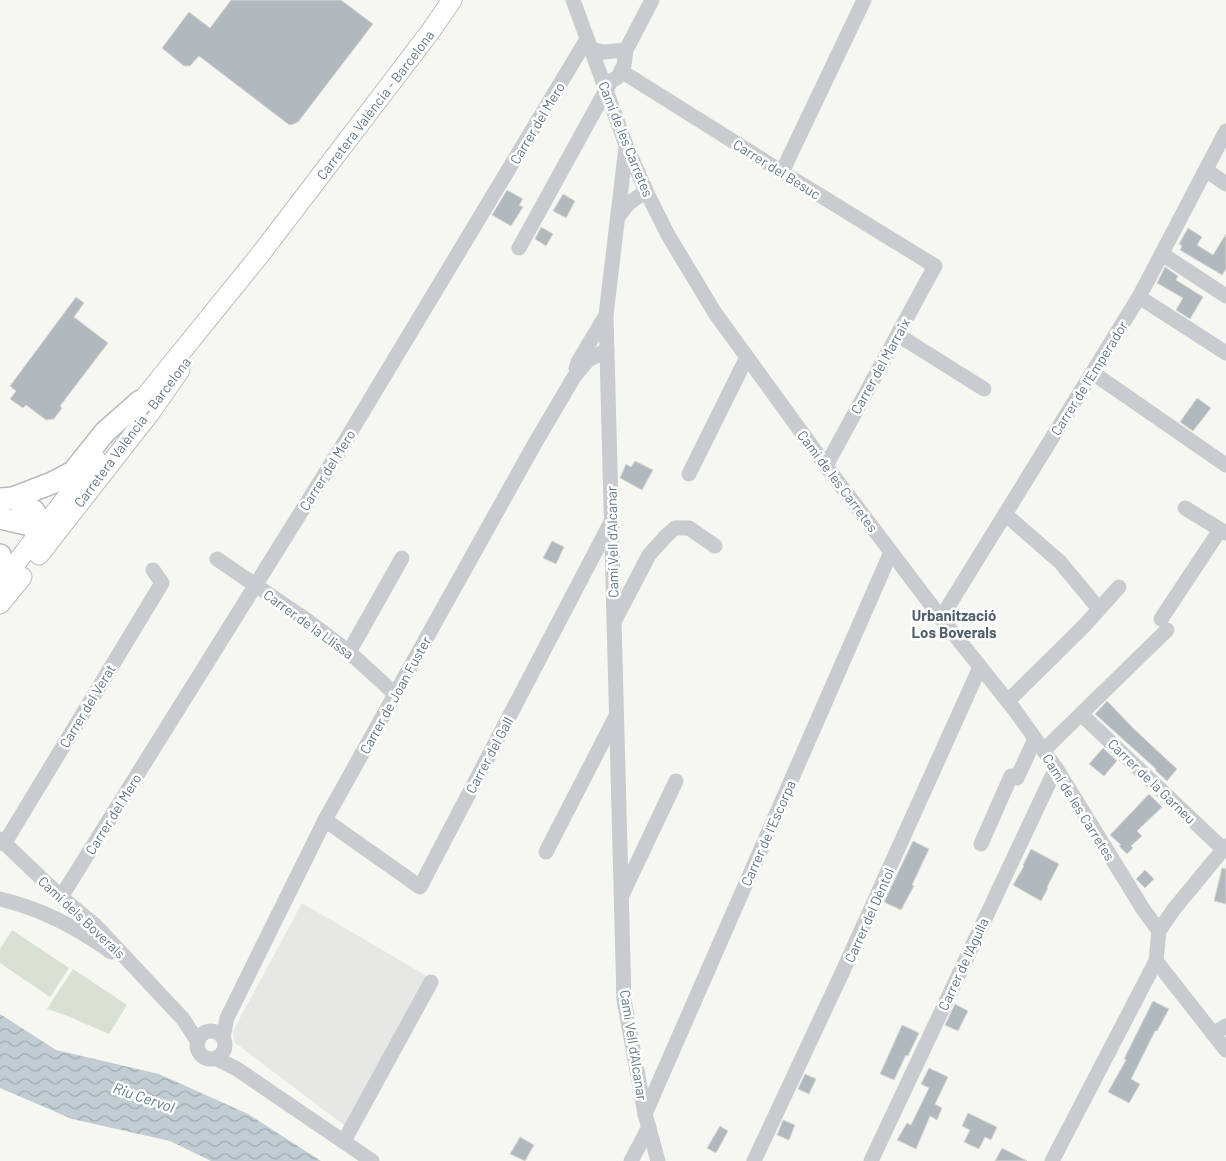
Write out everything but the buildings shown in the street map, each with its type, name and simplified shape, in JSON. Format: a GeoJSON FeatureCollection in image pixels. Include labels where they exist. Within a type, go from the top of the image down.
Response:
{"type":"FeatureCollection","features":[{"type":"Feature","properties":{"kind":"highway"},"geometry":{"type":"LineString","coordinates":[[7,498],[52,483],[73,472],[105,432],[145,407]]}},
{"type":"Feature","properties":{"kind":"highway"},"geometry":{"type":"LineString","coordinates":[[7,498],[34,511],[43,528]]}},
{"type":"Feature","properties":{"kind":"highway"},"geometry":{"type":"LineString","coordinates":[[0,518],[43,528]]}},
{"type":"Feature","properties":{"kind":"highway"},"geometry":{"type":"LineString","coordinates":[[0,555],[0,562]]}},
{"type":"Feature","properties":{"kind":"main road","name":"Carretera València - Barcelona"},"geometry":{"type":"LineString","coordinates":[[0,604],[145,407],[430,32],[452,0]]}},
{"type":"Feature","properties":{"kind":"main road","name":"Carretera València - Barcelona"},"geometry":{"type":"LineString","coordinates":[[0,584],[43,528],[145,407]]}},
{"type":"Feature","properties":{"kind":"main road"},"geometry":{"type":"LineString","coordinates":[[0,596],[42,541],[43,528]]}},
{"type":"Feature","properties":{"kind":"street","name":"Camí de les Carretes"},"geometry":{"type":"LineString","coordinates":[[573,0],[626,145],[646,192],[668,235],[715,313],[826,466],[941,618],[1008,701],[1039,744],[1159,931]]}},
{"type":"Feature","properties":{"kind":"street"},"geometry":{"type":"LineString","coordinates":[[519,248],[611,81],[618,77],[624,65],[626,50],[652,0]]}},
{"type":"Feature","properties":{"kind":"street"},"geometry":{"type":"LineString","coordinates":[[782,172],[864,0]]}},
{"type":"Feature","properties":{"kind":"street"},"geometry":{"type":"LineString","coordinates":[[589,44],[602,52],[626,50]]}},
{"type":"Feature","properties":{"kind":"street","name":"Carrer del Mero"},"geometry":{"type":"LineString","coordinates":[[61,897],[341,448],[589,44]]}},
{"type":"Feature","properties":{"kind":"street","name":"Carrer del Besuc"},"geometry":{"type":"LineString","coordinates":[[621,71],[935,266]]}},
{"type":"Feature","properties":{"kind":"street","name":"Carrer de l'Emperador"},"geometry":{"type":"LineString","coordinates":[[941,618],[1139,297],[1226,131]]}},
{"type":"Feature","properties":{"kind":"street","name":"Camí Vell d'Alcanar"},"geometry":{"type":"LineString","coordinates":[[626,145],[606,315],[624,1000],[647,1120],[658,1161]]}},
{"type":"Feature","properties":{"kind":"street"},"geometry":{"type":"LineString","coordinates":[[1206,170],[1226,184]]}},
{"type":"Feature","properties":{"kind":"street"},"geometry":{"type":"LineString","coordinates":[[618,217],[628,204],[646,192],[628,182],[620,189]]}},
{"type":"Feature","properties":{"kind":"street"},"geometry":{"type":"LineString","coordinates":[[1162,254],[1226,296]]}},
{"type":"Feature","properties":{"kind":"street","name":"Carrer del Marraix"},"geometry":{"type":"LineString","coordinates":[[826,466],[935,266]]}},
{"type":"Feature","properties":{"kind":"street"},"geometry":{"type":"LineString","coordinates":[[1139,297],[1226,353]]}},
{"type":"Feature","properties":{"kind":"street","name":"Carrer de Joan Fuster"},"geometry":{"type":"LineString","coordinates":[[574,377],[578,362],[606,315]]}},
{"type":"Feature","properties":{"kind":"street"},"geometry":{"type":"LineString","coordinates":[[898,335],[984,389]]}},
{"type":"Feature","properties":{"kind":"street"},"geometry":{"type":"LineString","coordinates":[[583,353],[597,346],[607,348]]}},
{"type":"Feature","properties":{"kind":"street","name":"Carrer de Joan Fuster"},"geometry":{"type":"LineString","coordinates":[[213,1041],[325,820],[534,446],[574,377],[588,360],[607,348]]}},
{"type":"Feature","properties":{"kind":"street"},"geometry":{"type":"LineString","coordinates":[[689,474],[747,357]]}},
{"type":"Feature","properties":{"kind":"street","name":"Carrer de Joan Fuster"},"geometry":{"type":"LineString","coordinates":[[574,377],[588,367],[600,363],[608,367]]}},
{"type":"Feature","properties":{"kind":"street"},"geometry":{"type":"LineString","coordinates":[[1093,373],[1226,465]]}},
{"type":"Feature","properties":{"kind":"street"},"geometry":{"type":"LineString","coordinates":[[981,844],[1011,776],[1017,778],[1039,744],[1081,714],[1164,624],[1223,531],[1184,508]]}},
{"type":"Feature","properties":{"kind":"street"},"geometry":{"type":"LineString","coordinates":[[1005,514],[1060,562],[1099,609]]}},
{"type":"Feature","properties":{"kind":"street","name":"Carrer del Gall"},"geometry":{"type":"LineString","coordinates":[[325,820],[420,887],[612,521]]}},
{"type":"Feature","properties":{"kind":"street"},"geometry":{"type":"LineString","coordinates":[[614,621],[649,555],[675,528],[689,528],[715,546]]}},
{"type":"Feature","properties":{"kind":"street","name":"Carrer de l'Escorpa"},"geometry":{"type":"LineString","coordinates":[[631,1161],[891,552]]}},
{"type":"Feature","properties":{"kind":"street"},"geometry":{"type":"LineString","coordinates":[[349,652],[402,558]]}},
{"type":"Feature","properties":{"kind":"street","name":"Carrer de la Llissa"},"geometry":{"type":"LineString","coordinates":[[217,559],[308,621],[349,652],[395,694]]}},
{"type":"Feature","properties":{"kind":"street","name":"Carrer del Verat"},"geometry":{"type":"LineString","coordinates":[[2,842],[162,583],[153,570]]}},
{"type":"Feature","properties":{"kind":"street"},"geometry":{"type":"LineString","coordinates":[[1008,701],[1084,626],[1119,586]]}},
{"type":"Feature","properties":{"kind":"street","name":"Carrer del Dèntol"},"geometry":{"type":"LineString","coordinates":[[754,1161],[846,964],[980,667]]}},
{"type":"Feature","properties":{"kind":"street","name":"Carrer de la Garneu"},"geometry":{"type":"LineString","coordinates":[[1081,714],[1224,848]]}},
{"type":"Feature","properties":{"kind":"street"},"geometry":{"type":"LineString","coordinates":[[546,852],[617,716]]}},
{"type":"Feature","properties":{"kind":"street","name":"Carrer de l'Agulla"},"geometry":{"type":"LineString","coordinates":[[871,1161],[1056,768]]}},
{"type":"Feature","properties":{"kind":"street","name":"Camí Vell d'Alcanar"},"geometry":{"type":"LineString","coordinates":[[621,896],[676,781]]}},
{"type":"Feature","properties":{"kind":"street","name":"Camí dels Boverals"},"geometry":{"type":"LineString","coordinates":[[2,842],[61,897],[95,925],[183,1019],[213,1041],[237,1069],[372,1161]]}},
{"type":"Feature","properties":{"kind":"street"},"geometry":{"type":"LineString","coordinates":[[1052,1161],[1156,961],[1159,931],[1224,848]]}},
{"type":"Feature","properties":{"kind":"street"},"geometry":{"type":"LineString","coordinates":[[0,899],[40,912],[69,926],[97,942],[138,972]]}},
{"type":"Feature","properties":{"kind":"street"},"geometry":{"type":"LineString","coordinates":[[1143,908],[1159,913],[1174,910]]}},
{"type":"Feature","properties":{"kind":"street"},"geometry":{"type":"LineString","coordinates":[[1156,961],[1220,1030],[1226,1050]]}},
{"type":"Feature","properties":{"kind":"street"},"geometry":{"type":"LineString","coordinates":[[344,1141],[431,982]]}},
{"type":"Feature","properties":{"kind":"shaded area"},"geometry":{"type":"Polygon","coordinates":[[[302,903],[427,976],[345,1126],[234,1042],[233,1031],[302,903]]]}},
{"type":"Feature","properties":{"kind":"shaded area"},"geometry":{"type":"Polygon","coordinates":[[[12,930],[69,968],[50,997],[0,963],[0,949],[12,930]]]}},
{"type":"Feature","properties":{"kind":"shaded area"},"geometry":{"type":"Polygon","coordinates":[[[73,969],[127,1005],[109,1034],[47,1009],[73,969]]]}},
{"type":"Feature","properties":{"kind":"water","name":"Riu Cervol"},"geometry":{"type":"Polygon","coordinates":[[[0,1014],[56,1050],[159,1074],[248,1114],[321,1161],[211,1161],[170,1141],[72,1119],[0,1088],[0,1014]]]}},
{"type":"Feature","properties":{"kind":"district","name":"Urbanització Los Boverals"},"geometry":{"type":"Point","coordinates":[954,624]}}]}
